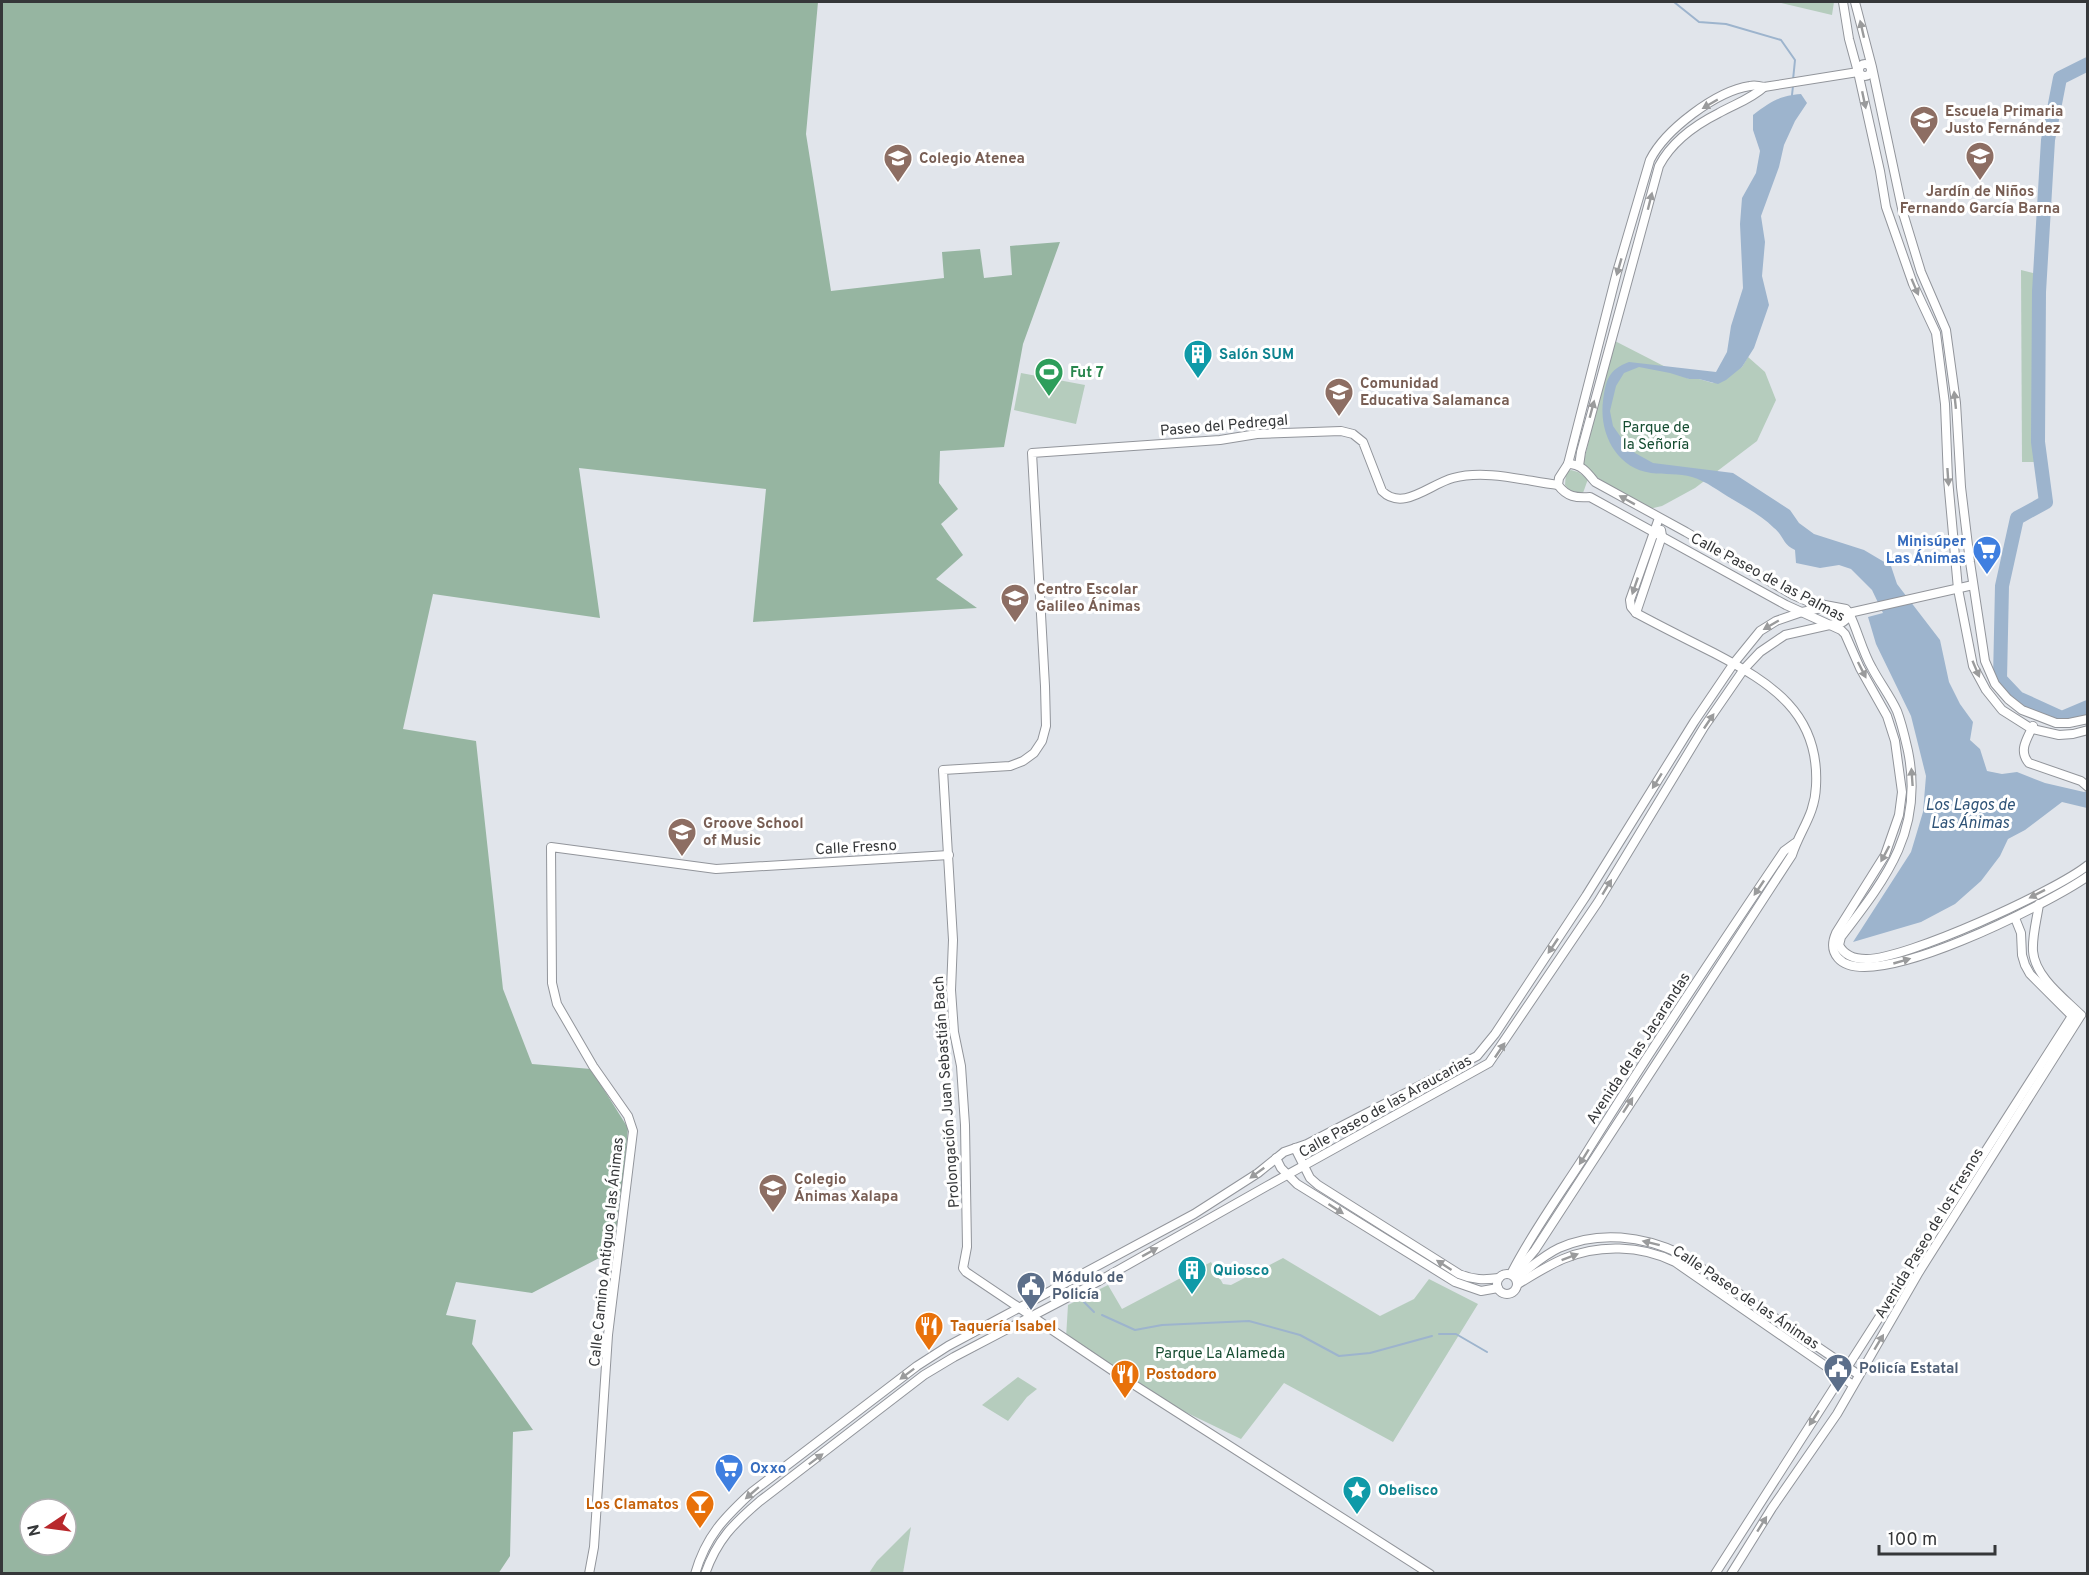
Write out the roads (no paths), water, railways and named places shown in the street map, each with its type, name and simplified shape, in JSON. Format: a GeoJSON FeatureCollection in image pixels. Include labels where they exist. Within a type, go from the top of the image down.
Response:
{"type":"FeatureCollection","features":[{"type":"Feature","properties":{"kind":"street"},"geometry":{"type":"LineString","coordinates":[[1843,2],[1886,207],[1913,284],[1936,333],[1945,404],[1947,472],[1958,589],[1973,666],[1986,690],[2002,710],[2032,729],[2059,735],[2088,730]]}},
{"type":"Feature","properties":{"kind":"street"},"geometry":{"type":"LineString","coordinates":[[1856,2],[1902,213],[1921,272],[1946,330],[1956,403],[1961,488],[1985,661],[1995,684],[2015,705],[2037,718],[2056,723],[2088,719]]}},
{"type":"Feature","properties":{"kind":"street"},"geometry":{"type":"LineString","coordinates":[[1858,72],[1862,64],[1866,63],[1872,67]]}},
{"type":"Feature","properties":{"kind":"street"},"geometry":{"type":"LineString","coordinates":[[1558,485],[1559,478],[1568,464],[1610,301],[1650,160],[1656,148],[1681,123],[1708,104],[1750,86],[1764,87],[1858,72]]}},
{"type":"Feature","properties":{"kind":"street"},"geometry":{"type":"LineString","coordinates":[[1568,464],[1580,466],[1581,452],[1659,166],[1666,154],[1696,127],[1716,114],[1755,96],[1764,87]]}},
{"type":"Feature","properties":{"kind":"street"},"geometry":{"type":"LineString","coordinates":[[1610,301],[1621,304]]}},
{"type":"Feature","properties":{"kind":"street","name":"Paseo del Pedregal"},"geometry":{"type":"LineString","coordinates":[[944,770],[1010,766],[1034,753],[1042,741],[1046,726],[1045,686],[1032,453],[1220,440],[1257,434],[1341,431],[1353,434],[1363,442],[1382,491]]}},
{"type":"Feature","properties":{"kind":"street","name":"Calle Paseo de las Palmas"},"geometry":{"type":"LineString","coordinates":[[1580,466],[1595,482],[1793,595],[1826,607],[1836,606],[1846,609],[1849,613],[1872,669],[1898,714],[1911,768],[1913,792],[1910,817],[1899,851],[1841,937],[1839,945],[1842,951],[1856,958],[1867,960],[1882,958],[1932,941],[2038,894],[2080,872],[2088,865]]}},
{"type":"Feature","properties":{"kind":"street","name":"Calle Paseo de las Palmas"},"geometry":{"type":"LineString","coordinates":[[1382,491],[1387,497],[1401,500],[1410,498],[1438,482],[1473,475],[1558,485],[1563,493],[1570,496],[1590,497],[1786,605],[1841,630],[1845,634],[1860,668],[1887,716],[1895,741],[1902,792],[1899,815],[1886,855],[1833,941],[1835,956],[1841,962],[1854,967],[1884,966],[1937,951],[2015,918],[2088,876]]}},
{"type":"Feature","properties":{"kind":"street"},"geometry":{"type":"LineString","coordinates":[[1657,533],[1659,518]]}},
{"type":"Feature","properties":{"kind":"street","name":"Avenida de las Jacarandas"},"geometry":{"type":"LineString","coordinates":[[1515,1278],[1525,1246],[1565,1187],[1637,1071],[1784,851],[1795,843],[1804,830],[1812,812],[1816,787],[1812,745],[1805,727],[1788,704],[1767,683],[1734,663],[1636,612],[1631,607],[1630,600],[1657,533]]}},
{"type":"Feature","properties":{"kind":"street","name":"Calle Paseo de las Araucarias"},"geometry":{"type":"LineString","coordinates":[[705,1574],[711,1556],[733,1524],[924,1375],[1489,1064],[1598,902],[1704,727],[1744,669],[1760,652],[1785,635],[1843,622],[1848,618],[1849,613],[1973,585]]}},
{"type":"Feature","properties":{"kind":"street","name":"Calle Paseo de las Araucarias"},"geometry":{"type":"LineString","coordinates":[[695,1574],[702,1550],[727,1516],[752,1492],[917,1366],[948,1346],[1194,1214],[1258,1173],[1284,1152],[1307,1144],[1470,1061],[1485,1048],[1586,896],[1694,722],[1734,663],[1760,631],[1776,621],[1826,607]]}},
{"type":"Feature","properties":{"kind":"street"},"geometry":{"type":"LineString","coordinates":[[2037,718],[2023,749],[2024,757],[2029,763],[2081,781],[2088,787]]}},
{"type":"Feature","properties":{"kind":"street","name":"Prolongación Juan Sebastián Bach"},"geometry":{"type":"LineString","coordinates":[[944,770],[952,940],[951,990],[954,1032],[961,1066],[967,1197],[967,1247],[963,1268],[1020,1308]]}},
{"type":"Feature","properties":{"kind":"street","name":"Avenida de las Jacarandas"},"geometry":{"type":"LineString","coordinates":[[1515,1278],[1792,855],[1795,843]]}},
{"type":"Feature","properties":{"kind":"street","name":"Calle Fresno"},"geometry":{"type":"LineString","coordinates":[[551,847],[716,869],[949,855]]}},
{"type":"Feature","properties":{"kind":"street","name":"Calle Camino Antiguo a las Ánimas"},"geometry":{"type":"LineString","coordinates":[[551,847],[554,994],[557,1004],[593,1066],[628,1116],[633,1131],[608,1335],[594,1547],[589,1574]]}},
{"type":"Feature","properties":{"kind":"street"},"geometry":{"type":"LineString","coordinates":[[2039,904],[2033,951],[2035,962],[2054,989],[2077,1015]]}},
{"type":"Feature","properties":{"kind":"street"},"geometry":{"type":"LineString","coordinates":[[2015,918],[2021,933],[2022,955],[2030,974],[2077,1015]]}},
{"type":"Feature","properties":{"kind":"street","name":"Avenida Paseo de los Fresnos"},"geometry":{"type":"LineString","coordinates":[[1715,1574],[1846,1366],[2077,1015]]}},
{"type":"Feature","properties":{"kind":"street","name":"Avenida Paseo de los Fresnos"},"geometry":{"type":"LineString","coordinates":[[1731,1574],[1782,1493],[1837,1414],[1925,1262],[2077,1015]]}},
{"type":"Feature","properties":{"kind":"street"},"geometry":{"type":"LineString","coordinates":[[1295,1148],[1310,1178],[1318,1185],[1459,1274],[1470,1279],[1481,1280],[1499,1278],[1504,1274],[1515,1278],[1516,1290],[1510,1294],[1503,1293],[1498,1288]]}},
{"type":"Feature","properties":{"kind":"street"},"geometry":{"type":"LineString","coordinates":[[1276,1158],[1287,1175],[1347,1216],[1455,1282],[1481,1291],[1498,1288]]}},
{"type":"Feature","properties":{"kind":"street","name":"Calle Paseo de las Ánimas"},"geometry":{"type":"LineString","coordinates":[[1515,1278],[1550,1253],[1576,1242],[1599,1237],[1642,1240],[1664,1246],[1681,1254],[1859,1375]]}},
{"type":"Feature","properties":{"kind":"street"},"geometry":{"type":"LineString","coordinates":[[1541,1240],[1540,1246],[1544,1253],[1550,1253]]}},
{"type":"Feature","properties":{"kind":"street","name":"Calle Paseo de las Ánimas"},"geometry":{"type":"LineString","coordinates":[[1515,1278],[1581,1253],[1609,1249],[1640,1250],[1660,1254],[1675,1262],[1852,1385]]}},
{"type":"Feature","properties":{"kind":"street"},"geometry":{"type":"LineString","coordinates":[[1498,1288],[1499,1278]]}},
{"type":"Feature","properties":{"kind":"street"},"geometry":{"type":"LineString","coordinates":[[1020,1308],[1125,1379],[1430,1574]]}},
{"type":"Feature","properties":{"kind":"street"},"geometry":{"type":"LineString","coordinates":[[887,1389],[893,1398]]}},
{"type":"Feature","properties":{"kind":"street"},"geometry":{"type":"LineString","coordinates":[[1771,1486],[1782,1493]]}},
{"type":"Feature","properties":{"kind":"water","name":"Los Lagos de Las Ánimas"},"geometry":{"type":"Polygon","coordinates":[[[1801,94],[1807,103],[1795,121],[1784,145],[1779,167],[1761,216],[1765,242],[1762,276],[1769,305],[1754,348],[1742,367],[1718,384],[1639,367],[1624,373],[1616,386],[1610,411],[1613,426],[1635,453],[1653,463],[1733,473],[1790,510],[1799,523],[1814,534],[1864,550],[1891,566],[1897,584],[1940,640],[1949,682],[1960,704],[1973,722],[1970,740],[1980,749],[1987,771],[2002,774],[2017,772],[2045,783],[2087,791],[2087,808],[2062,802],[2025,830],[2008,839],[2000,856],[1981,881],[1955,904],[1921,922],[1853,942],[1911,852],[1923,812],[1926,776],[1911,716],[1876,644],[1868,617],[1883,613],[1872,590],[1851,569],[1839,565],[1820,568],[1796,563],[1795,550],[1777,531],[1754,512],[1708,484],[1687,476],[1639,470],[1628,464],[1612,447],[1607,437],[1602,413],[1609,377],[1616,369],[1629,362],[1716,372],[1727,352],[1731,326],[1743,288],[1740,224],[1742,198],[1756,173],[1760,151],[1753,130],[1753,115],[1776,100],[1801,94]]]}},
{"type":"Feature","properties":{"kind":"waterway"},"geometry":{"type":"LineString","coordinates":[[1674,2],[1699,22],[1726,24],[1781,40],[1795,60],[1793,80]]}},
{"type":"Feature","properties":{"kind":"waterway"},"geometry":{"type":"LineString","coordinates":[[2088,64],[2060,78],[2048,140],[2039,292],[2038,442],[2046,502],[2017,518],[2002,586],[2000,679],[2018,698],[2062,718],[2088,707]]}},
{"type":"Feature","properties":{"kind":"waterway"},"geometry":{"type":"LineString","coordinates":[[1792,95],[1793,86]]}},
{"type":"Feature","properties":{"kind":"waterway"},"geometry":{"type":"LineString","coordinates":[[1084,1302],[1094,1312]]}},
{"type":"Feature","properties":{"kind":"waterway"},"geometry":{"type":"LineString","coordinates":[[1102,1315],[1135,1330],[1162,1325],[1249,1321],[1300,1335],[1339,1356],[1370,1353],[1432,1336]]}},
{"type":"Feature","properties":{"kind":"waterway"},"geometry":{"type":"LineString","coordinates":[[1439,1334],[1456,1334],[1487,1352]]}},
{"type":"Feature","properties":{"kind":"place","name":"Escuela Primaria Justo Fernández"},"geometry":{"type":"Point","coordinates":[1924,146]}},
{"type":"Feature","properties":{"kind":"place","name":"Jardín de Niños Fernando García Barna"},"geometry":{"type":"Point","coordinates":[1980,182]}},
{"type":"Feature","properties":{"kind":"place","name":"Colegio Atenea"},"geometry":{"type":"Point","coordinates":[898,184]}},
{"type":"Feature","properties":{"kind":"place","name":"Salón SUM"},"geometry":{"type":"Point","coordinates":[1198,380]}},
{"type":"Feature","properties":{"kind":"place","name":"Fut 7"},"geometry":{"type":"Point","coordinates":[1049,398]}},
{"type":"Feature","properties":{"kind":"place","name":"Comunidad Educativa Salamanca"},"geometry":{"type":"Point","coordinates":[1339,418]}},
{"type":"Feature","properties":{"kind":"place","name":"Minisúper Las Ánimas"},"geometry":{"type":"Point","coordinates":[1987,576]}},
{"type":"Feature","properties":{"kind":"place","name":"Centro Escolar Galileo Ánimas"},"geometry":{"type":"Point","coordinates":[1015,624]}},
{"type":"Feature","properties":{"kind":"place","name":"Groove School of Music"},"geometry":{"type":"Point","coordinates":[682,858]}},
{"type":"Feature","properties":{"kind":"place","name":"Colegio Ánimas Xalapa"},"geometry":{"type":"Point","coordinates":[773,1214]}},
{"type":"Feature","properties":{"kind":"place","name":"Quiosco"},"geometry":{"type":"Point","coordinates":[1192,1296]}},
{"type":"Feature","properties":{"kind":"place","name":"Módulo de Policía"},"geometry":{"type":"Point","coordinates":[1031,1312]}},
{"type":"Feature","properties":{"kind":"place","name":"Taquería Isabel"},"geometry":{"type":"Point","coordinates":[929,1352]}},
{"type":"Feature","properties":{"kind":"place","name":"Policía Estatal"},"geometry":{"type":"Point","coordinates":[1838,1394]}},
{"type":"Feature","properties":{"kind":"place","name":"Postodoro"},"geometry":{"type":"Point","coordinates":[1125,1400]}},
{"type":"Feature","properties":{"kind":"place","name":"Oxxo"},"geometry":{"type":"Point","coordinates":[729,1494]}},
{"type":"Feature","properties":{"kind":"place","name":"Obelisco"},"geometry":{"type":"Point","coordinates":[1357,1516]}},
{"type":"Feature","properties":{"kind":"place","name":"Los Clamatos"},"geometry":{"type":"Point","coordinates":[700,1530]}},
{"type":"Feature","properties":{"kind":"park label","name":"Parque de la Señoría"},"geometry":{"type":"Point","coordinates":[1656,436]}},
{"type":"Feature","properties":{"kind":"park label","name":"Parque La Alameda"},"geometry":{"type":"Point","coordinates":[1220,1353]}}]}
